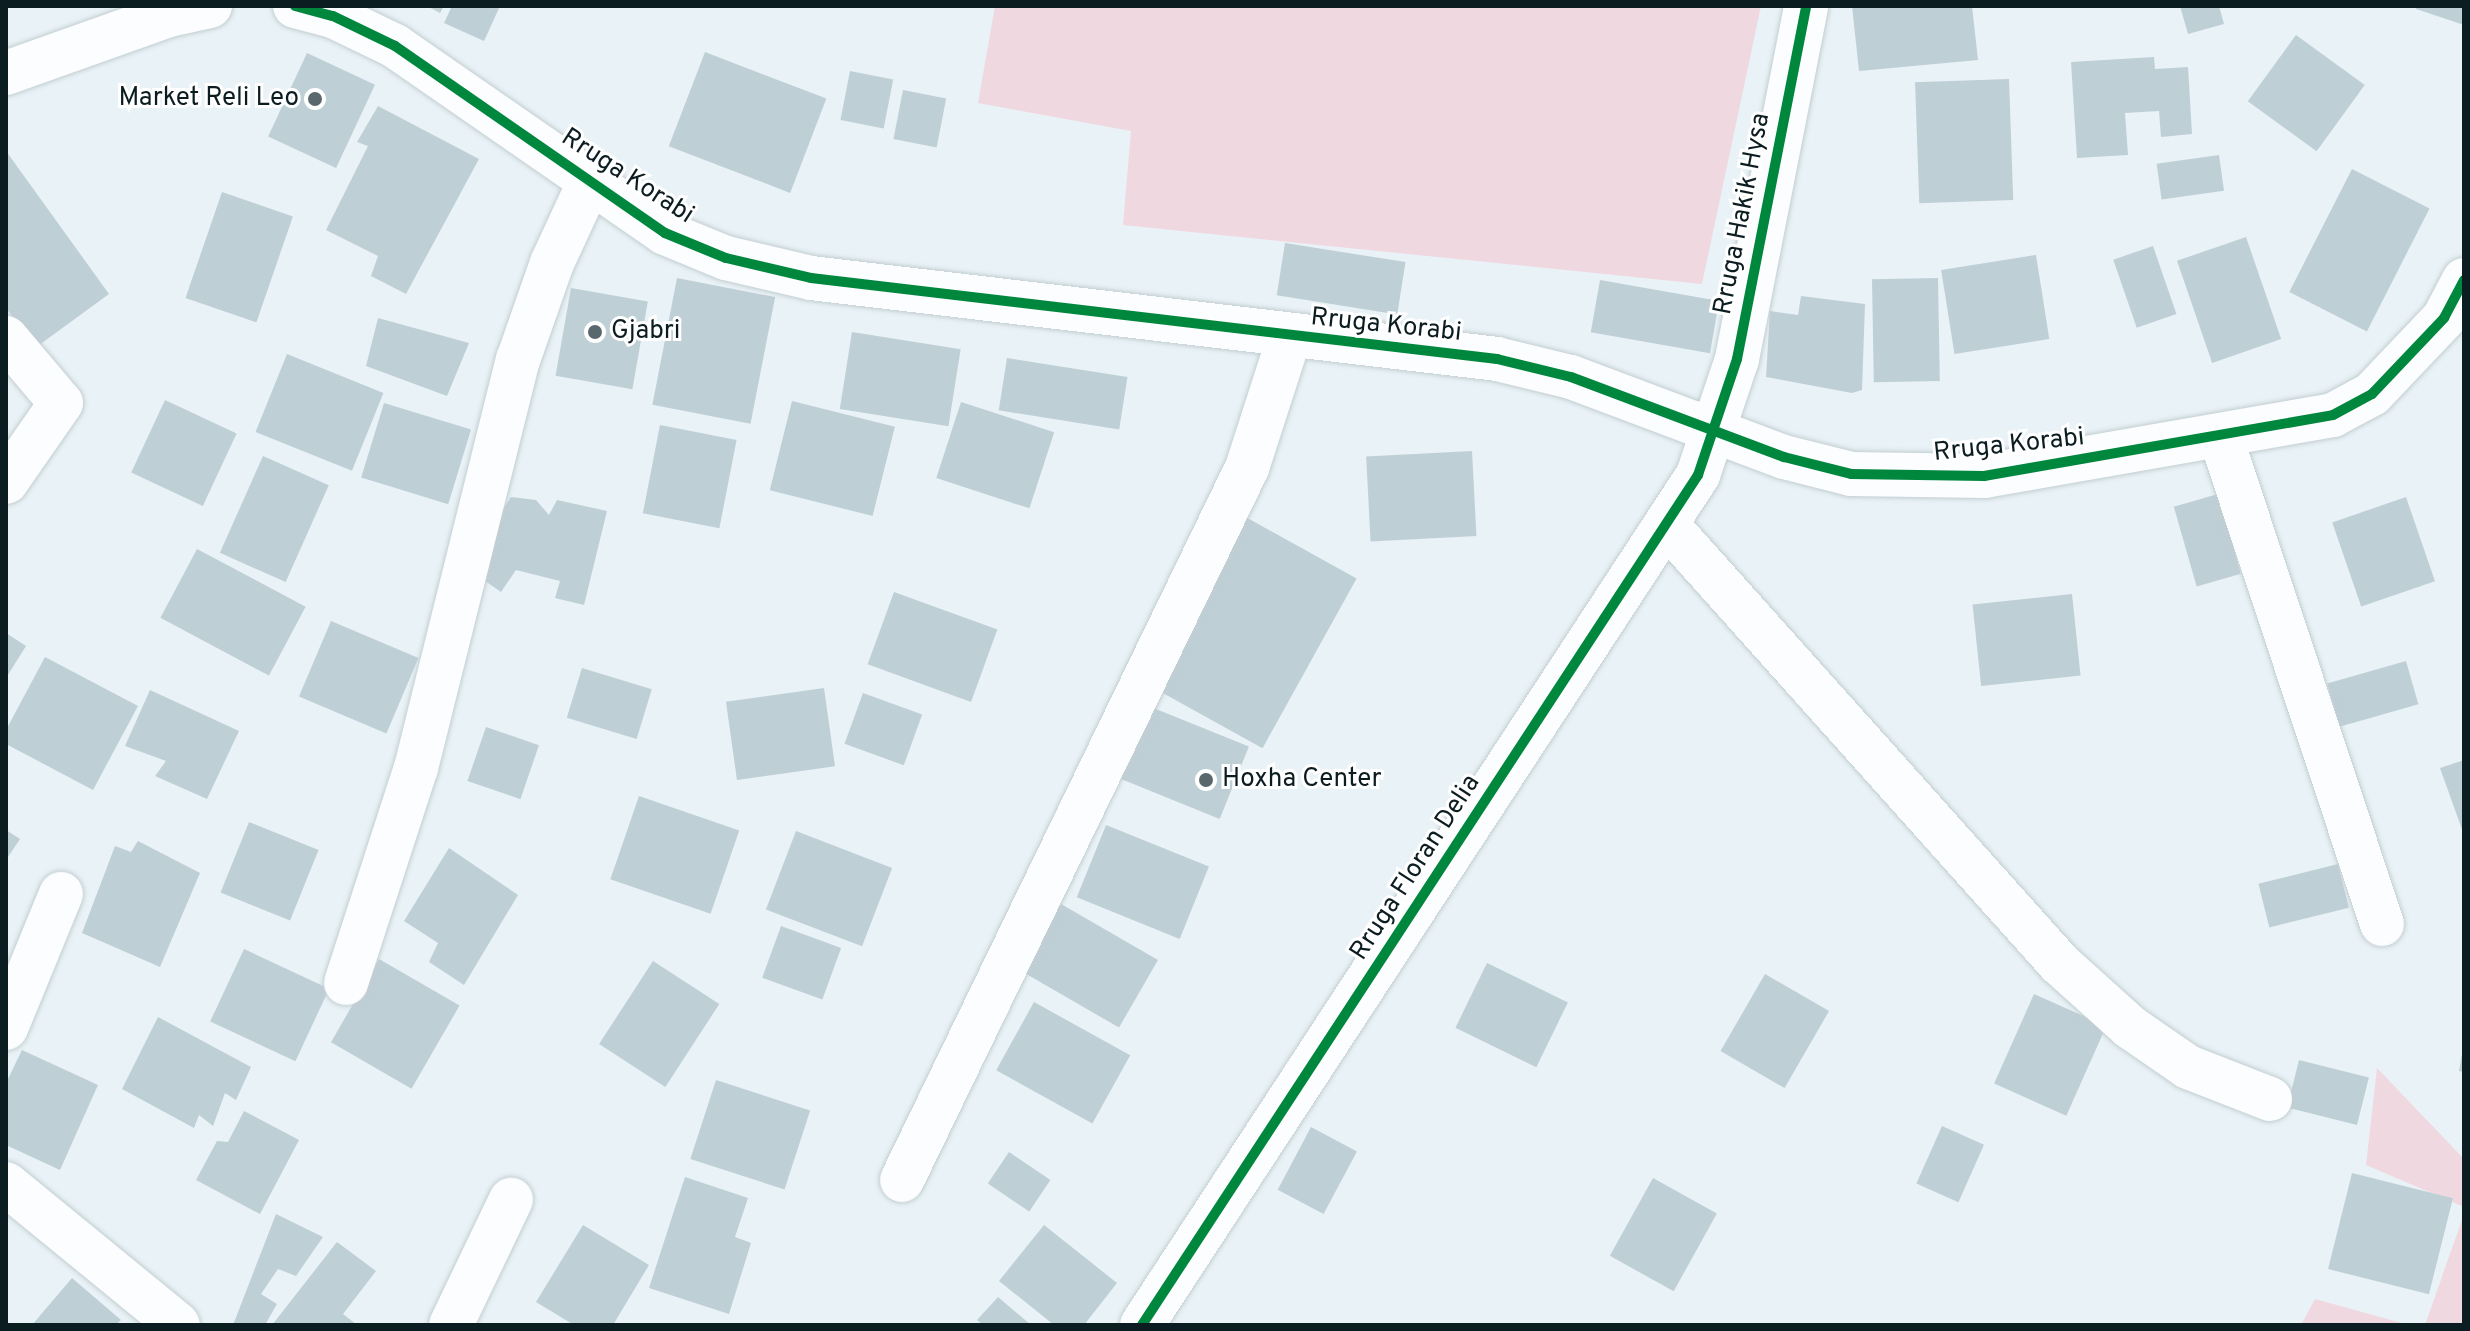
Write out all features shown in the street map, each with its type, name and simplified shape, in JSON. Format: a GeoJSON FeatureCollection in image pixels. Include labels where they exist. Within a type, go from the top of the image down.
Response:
{"type":"FeatureCollection","features":[{"type":"Feature","properties":{"kind":"street"},"geometry":{"type":"LineString","coordinates":[[6,73],[169,15],[210,6]]}},
{"type":"Feature","properties":{"kind":"street","name":"Rruga Hakik Hysa"},"geometry":{"type":"LineString","coordinates":[[1714,428],[1737,359],[1806,6]]}},
{"type":"Feature","properties":{"kind":"street","name":"Rruga Korabi"},"geometry":{"type":"LineString","coordinates":[[323,9],[444,76],[589,183],[665,233],[726,258],[811,278],[1289,338],[1497,359],[1571,377],[1714,428],[1784,457],[1851,474],[1984,476],[2221,438],[2333,415],[2372,394],[2444,318],[2464,280]]}},
{"type":"Feature","properties":{"kind":"street"},"geometry":{"type":"LineString","coordinates":[[346,983],[416,768],[518,360],[552,263],[589,183]]}},
{"type":"Feature","properties":{"kind":"street"},"geometry":{"type":"LineString","coordinates":[[6,338],[61,403],[6,482]]}},
{"type":"Feature","properties":{"kind":"street"},"geometry":{"type":"LineString","coordinates":[[902,1180],[1247,468],[1289,338]]}},
{"type":"Feature","properties":{"kind":"street","name":"Rruga Floran Delia"},"geometry":{"type":"LineString","coordinates":[[1142,1325],[1667,525],[1698,475],[1714,428]]}},
{"type":"Feature","properties":{"kind":"street"},"geometry":{"type":"LineString","coordinates":[[2221,438],[2382,924]]}},
{"type":"Feature","properties":{"kind":"street"},"geometry":{"type":"LineString","coordinates":[[1667,525],[2059,963],[2130,1027],[2188,1067],[2270,1099]]}},
{"type":"Feature","properties":{"kind":"street"},"geometry":{"type":"LineString","coordinates":[[6,1028],[61,894]]}},
{"type":"Feature","properties":{"kind":"street"},"geometry":{"type":"LineString","coordinates":[[6,1184],[178,1325]]}},
{"type":"Feature","properties":{"kind":"street"},"geometry":{"type":"LineString","coordinates":[[451,1325],[511,1200]]}},
{"type":"Feature","properties":{"kind":"shaded area"},"geometry":{"type":"Polygon","coordinates":[[[995,6],[1761,6],[1702,284],[1123,225],[1131,131],[978,103],[995,6]]]}},
{"type":"Feature","properties":{"kind":"shaded area"},"geometry":{"type":"Polygon","coordinates":[[[2377,1068],[2464,1159],[2464,1207],[2366,1165],[2377,1068]]]}},
{"type":"Feature","properties":{"kind":"shaded area"},"geometry":{"type":"Polygon","coordinates":[[[2464,1214],[2464,1325],[2425,1325],[2464,1214]]]}},
{"type":"Feature","properties":{"kind":"shaded area"},"geometry":{"type":"Polygon","coordinates":[[[2315,1299],[2409,1325],[2301,1325],[2315,1299]]]}},
{"type":"Feature","properties":{"kind":"building"},"geometry":{"type":"Polygon","coordinates":[[[427,6],[444,6],[440,13],[427,6]]]}},
{"type":"Feature","properties":{"kind":"building"},"geometry":{"type":"Polygon","coordinates":[[[452,6],[500,6],[484,41],[444,23],[452,6]]]}},
{"type":"Feature","properties":{"kind":"building"},"geometry":{"type":"Polygon","coordinates":[[[1852,6],[1972,6],[1978,60],[1859,71],[1852,6]]]}},
{"type":"Feature","properties":{"kind":"building"},"geometry":{"type":"Polygon","coordinates":[[[2180,6],[2219,6],[2224,24],[2188,34],[2180,6]]]}},
{"type":"Feature","properties":{"kind":"building"},"geometry":{"type":"Polygon","coordinates":[[[2417,6],[2464,6],[2464,25],[2416,9],[2417,6]]]}},
{"type":"Feature","properties":{"kind":"building"},"geometry":{"type":"Polygon","coordinates":[[[2296,35],[2365,85],[2317,151],[2248,101],[2296,35]]]}},
{"type":"Feature","properties":{"kind":"building"},"geometry":{"type":"Polygon","coordinates":[[[705,52],[826,99],[790,193],[669,146],[705,52]]]}},
{"type":"Feature","properties":{"kind":"building"},"geometry":{"type":"Polygon","coordinates":[[[307,53],[375,85],[336,168],[268,136],[307,53]]]}},
{"type":"Feature","properties":{"kind":"building"},"geometry":{"type":"Polygon","coordinates":[[[2154,57],[2155,69],[2188,67],[2192,134],[2161,137],[2159,111],[2125,113],[2128,155],[2077,158],[2071,62],[2154,57]]]}},
{"type":"Feature","properties":{"kind":"building"},"geometry":{"type":"Polygon","coordinates":[[[850,71],[893,79],[884,128],[840,120],[850,71]]]}},
{"type":"Feature","properties":{"kind":"building"},"geometry":{"type":"Polygon","coordinates":[[[2009,79],[2013,200],[1919,203],[1915,82],[2009,79]]]}},
{"type":"Feature","properties":{"kind":"building"},"geometry":{"type":"Polygon","coordinates":[[[903,90],[946,98],[937,147],[893,139],[903,90]]]}},
{"type":"Feature","properties":{"kind":"building"},"geometry":{"type":"Polygon","coordinates":[[[378,106],[479,159],[406,294],[371,276],[378,256],[326,230],[368,146],[357,142],[378,106]]]}},
{"type":"Feature","properties":{"kind":"building"},"geometry":{"type":"Polygon","coordinates":[[[6,151],[109,294],[35,348],[6,308],[6,151]]]}},
{"type":"Feature","properties":{"kind":"building"},"geometry":{"type":"Polygon","coordinates":[[[2219,155],[2224,191],[2162,199],[2157,164],[2219,155]]]}},
{"type":"Feature","properties":{"kind":"building"},"geometry":{"type":"Polygon","coordinates":[[[2352,169],[2430,208],[2367,331],[2289,292],[2352,169]]]}},
{"type":"Feature","properties":{"kind":"building"},"geometry":{"type":"Polygon","coordinates":[[[222,192],[293,216],[256,322],[186,298],[222,192]]]}},
{"type":"Feature","properties":{"kind":"building"},"geometry":{"type":"Polygon","coordinates":[[[2246,237],[2281,339],[2212,363],[2177,261],[2246,237]]]}},
{"type":"Feature","properties":{"kind":"building"},"geometry":{"type":"Polygon","coordinates":[[[1285,243],[1405,262],[1397,314],[1277,295],[1285,243]]]}},
{"type":"Feature","properties":{"kind":"building"},"geometry":{"type":"Polygon","coordinates":[[[2153,246],[2176,314],[2137,328],[2113,260],[2153,246]]]}},
{"type":"Feature","properties":{"kind":"building"},"geometry":{"type":"Polygon","coordinates":[[[2036,255],[2049,339],[1954,354],[1941,270],[2036,255]]]}},
{"type":"Feature","properties":{"kind":"building"},"geometry":{"type":"Polygon","coordinates":[[[677,278],[775,297],[751,424],[652,405],[677,278]]]}},
{"type":"Feature","properties":{"kind":"building"},"geometry":{"type":"Polygon","coordinates":[[[1938,278],[1940,381],[1874,382],[1872,279],[1938,278]]]}},
{"type":"Feature","properties":{"kind":"building"},"geometry":{"type":"Polygon","coordinates":[[[1600,280],[1719,301],[1710,353],[1591,332],[1600,280]]]}},
{"type":"Feature","properties":{"kind":"building"},"geometry":{"type":"Polygon","coordinates":[[[571,288],[648,302],[632,389],[556,376],[571,288]]]}},
{"type":"Feature","properties":{"kind":"building"},"geometry":{"type":"Polygon","coordinates":[[[1801,296],[1865,304],[1862,390],[1852,393],[1766,377],[1770,311],[1798,315],[1801,296]]]}},
{"type":"Feature","properties":{"kind":"building"},"geometry":{"type":"Polygon","coordinates":[[[378,318],[469,343],[447,396],[366,366],[378,318]]]}},
{"type":"Feature","properties":{"kind":"building"},"geometry":{"type":"Polygon","coordinates":[[[852,332],[961,349],[948,426],[840,409],[852,332]]]}},
{"type":"Feature","properties":{"kind":"building"},"geometry":{"type":"Polygon","coordinates":[[[287,354],[383,393],[352,471],[256,432],[287,354]]]}},
{"type":"Feature","properties":{"kind":"building"},"geometry":{"type":"Polygon","coordinates":[[[1007,358],[1127,377],[1119,429],[999,410],[1007,358]]]}},
{"type":"Feature","properties":{"kind":"building"},"geometry":{"type":"Polygon","coordinates":[[[165,400],[237,433],[203,506],[131,473],[165,400]]]}},
{"type":"Feature","properties":{"kind":"building"},"geometry":{"type":"Polygon","coordinates":[[[792,401],[895,427],[873,516],[770,490],[792,401]]]}},
{"type":"Feature","properties":{"kind":"building"},"geometry":{"type":"Polygon","coordinates":[[[961,402],[1054,432],[1029,508],[936,478],[961,402]]]}},
{"type":"Feature","properties":{"kind":"building"},"geometry":{"type":"Polygon","coordinates":[[[384,403],[471,430],[448,504],[361,478],[384,403]]]}},
{"type":"Feature","properties":{"kind":"building"},"geometry":{"type":"Polygon","coordinates":[[[660,425],[737,440],[719,528],[643,513],[660,425]]]}},
{"type":"Feature","properties":{"kind":"building"},"geometry":{"type":"Polygon","coordinates":[[[1472,451],[1476,536],[1371,541],[1366,457],[1472,451]]]}},
{"type":"Feature","properties":{"kind":"building"},"geometry":{"type":"Polygon","coordinates":[[[263,456],[329,485],[286,582],[220,553],[263,456]]]}},
{"type":"Feature","properties":{"kind":"building"},"geometry":{"type":"Polygon","coordinates":[[[2218,494],[2241,574],[2197,586],[2174,507],[2218,494]]]}},
{"type":"Feature","properties":{"kind":"building"},"geometry":{"type":"Polygon","coordinates":[[[511,497],[536,500],[549,515],[557,500],[607,511],[584,605],[555,598],[560,581],[516,570],[501,592],[478,576],[498,517],[511,497]]]}},
{"type":"Feature","properties":{"kind":"building"},"geometry":{"type":"Polygon","coordinates":[[[2406,497],[2435,581],[2361,607],[2332,522],[2406,497]]]}},
{"type":"Feature","properties":{"kind":"building"},"geometry":{"type":"Polygon","coordinates":[[[1242,515],[1357,579],[1263,748],[1148,685],[1242,515]]]}},
{"type":"Feature","properties":{"kind":"building"},"geometry":{"type":"Polygon","coordinates":[[[197,549],[306,607],[269,676],[160,618],[197,549]]]}},
{"type":"Feature","properties":{"kind":"building"},"geometry":{"type":"Polygon","coordinates":[[[894,592],[997,630],[971,702],[868,664],[894,592]]]}},
{"type":"Feature","properties":{"kind":"building"},"geometry":{"type":"Polygon","coordinates":[[[2072,594],[2081,676],[1981,686],[1973,604],[2072,594]]]}},
{"type":"Feature","properties":{"kind":"building"},"geometry":{"type":"Polygon","coordinates":[[[331,621],[418,658],[386,734],[299,696],[331,621]]]}},
{"type":"Feature","properties":{"kind":"building"},"geometry":{"type":"Polygon","coordinates":[[[6,633],[26,646],[6,678],[6,633]]]}},
{"type":"Feature","properties":{"kind":"building"},"geometry":{"type":"Polygon","coordinates":[[[45,657],[138,706],[93,790],[6,744],[6,730],[45,657]]]}},
{"type":"Feature","properties":{"kind":"building"},"geometry":{"type":"Polygon","coordinates":[[[2406,661],[2418,704],[2340,727],[2327,684],[2406,661]]]}},
{"type":"Feature","properties":{"kind":"building"},"geometry":{"type":"Polygon","coordinates":[[[582,668],[652,689],[637,739],[567,718],[582,668]]]}},
{"type":"Feature","properties":{"kind":"building"},"geometry":{"type":"Polygon","coordinates":[[[824,688],[835,766],[737,780],[726,702],[824,688]]]}},
{"type":"Feature","properties":{"kind":"building"},"geometry":{"type":"Polygon","coordinates":[[[150,690],[239,731],[207,799],[155,776],[166,761],[125,746],[150,690]]]}},
{"type":"Feature","properties":{"kind":"building"},"geometry":{"type":"Polygon","coordinates":[[[863,693],[922,715],[904,765],[845,744],[863,693]]]}},
{"type":"Feature","properties":{"kind":"building"},"geometry":{"type":"Polygon","coordinates":[[[1146,705],[1249,747],[1220,819],[1117,777],[1146,705]]]}},
{"type":"Feature","properties":{"kind":"building"},"geometry":{"type":"Polygon","coordinates":[[[486,727],[539,745],[520,799],[467,781],[486,727]]]}},
{"type":"Feature","properties":{"kind":"building"},"geometry":{"type":"Polygon","coordinates":[[[2464,760],[2464,835],[2440,768],[2464,760]]]}},
{"type":"Feature","properties":{"kind":"building"},"geometry":{"type":"Polygon","coordinates":[[[639,796],[739,831],[711,914],[610,879],[639,796]]]}},
{"type":"Feature","properties":{"kind":"building"},"geometry":{"type":"Polygon","coordinates":[[[249,822],[319,850],[290,921],[221,892],[249,822]]]}},
{"type":"Feature","properties":{"kind":"building"},"geometry":{"type":"Polygon","coordinates":[[[1106,825],[1209,867],[1180,939],[1077,897],[1106,825]]]}},
{"type":"Feature","properties":{"kind":"building"},"geometry":{"type":"Polygon","coordinates":[[[6,830],[20,839],[6,860],[6,830]]]}},
{"type":"Feature","properties":{"kind":"building"},"geometry":{"type":"Polygon","coordinates":[[[796,831],[892,868],[862,946],[766,909],[796,831]]]}},
{"type":"Feature","properties":{"kind":"building"},"geometry":{"type":"Polygon","coordinates":[[[138,841],[200,873],[160,967],[82,933],[115,846],[131,852],[138,841]]]}},
{"type":"Feature","properties":{"kind":"building"},"geometry":{"type":"Polygon","coordinates":[[[449,848],[518,895],[464,985],[429,962],[438,943],[404,921],[449,848]]]}},
{"type":"Feature","properties":{"kind":"building"},"geometry":{"type":"Polygon","coordinates":[[[2338,864],[2349,908],[2269,928],[2258,884],[2338,864]]]}},
{"type":"Feature","properties":{"kind":"building"},"geometry":{"type":"Polygon","coordinates":[[[1061,904],[1158,960],[1119,1028],[1022,972],[1061,904]]]}},
{"type":"Feature","properties":{"kind":"building"},"geometry":{"type":"Polygon","coordinates":[[[781,926],[841,948],[822,1000],[762,978],[781,926]]]}},
{"type":"Feature","properties":{"kind":"building"},"geometry":{"type":"Polygon","coordinates":[[[244,949],[329,989],[295,1061],[210,1022],[244,949]]]}},
{"type":"Feature","properties":{"kind":"building"},"geometry":{"type":"Polygon","coordinates":[[[379,959],[460,1005],[412,1089],[331,1042],[379,959]]]}},
{"type":"Feature","properties":{"kind":"building"},"geometry":{"type":"Polygon","coordinates":[[[653,961],[719,1004],[665,1087],[599,1044],[653,961]]]}},
{"type":"Feature","properties":{"kind":"building"},"geometry":{"type":"Polygon","coordinates":[[[1487,963],[1568,1002],[1536,1067],[1455,1028],[1487,963]]]}},
{"type":"Feature","properties":{"kind":"building"},"geometry":{"type":"Polygon","coordinates":[[[1765,974],[1829,1011],[1785,1088],[1720,1051],[1765,974]]]}},
{"type":"Feature","properties":{"kind":"building"},"geometry":{"type":"Polygon","coordinates":[[[2034,994],[2106,1026],[2066,1116],[1994,1084],[2034,994]]]}},
{"type":"Feature","properties":{"kind":"building"},"geometry":{"type":"Polygon","coordinates":[[[1034,1002],[1130,1055],[1092,1124],[996,1070],[1034,1002]]]}},
{"type":"Feature","properties":{"kind":"building"},"geometry":{"type":"Polygon","coordinates":[[[158,1017],[251,1067],[236,1100],[225,1093],[213,1126],[199,1115],[194,1128],[122,1089],[158,1017]]]}},
{"type":"Feature","properties":{"kind":"building"},"geometry":{"type":"Polygon","coordinates":[[[2464,1043],[2464,1072],[2459,1071],[2464,1043]]]}},
{"type":"Feature","properties":{"kind":"building"},"geometry":{"type":"Polygon","coordinates":[[[22,1050],[98,1085],[60,1170],[6,1145],[6,1083],[22,1050]]]}},
{"type":"Feature","properties":{"kind":"building"},"geometry":{"type":"Polygon","coordinates":[[[2299,1060],[2369,1077],[2357,1125],[2287,1108],[2299,1060]]]}},
{"type":"Feature","properties":{"kind":"building"},"geometry":{"type":"Polygon","coordinates":[[[716,1080],[810,1111],[785,1190],[690,1159],[716,1080]]]}},
{"type":"Feature","properties":{"kind":"building"},"geometry":{"type":"Polygon","coordinates":[[[244,1111],[299,1140],[260,1214],[196,1180],[217,1141],[228,1142],[244,1111]]]}},
{"type":"Feature","properties":{"kind":"building"},"geometry":{"type":"Polygon","coordinates":[[[1942,1126],[1984,1145],[1958,1202],[1916,1184],[1942,1126]]]}},
{"type":"Feature","properties":{"kind":"building"},"geometry":{"type":"Polygon","coordinates":[[[1311,1127],[1357,1151],[1324,1214],[1278,1190],[1311,1127]]]}},
{"type":"Feature","properties":{"kind":"building"},"geometry":{"type":"Polygon","coordinates":[[[1009,1152],[1050,1180],[1029,1211],[988,1184],[1009,1152]]]}},
{"type":"Feature","properties":{"kind":"building"},"geometry":{"type":"Polygon","coordinates":[[[2352,1173],[2453,1198],[2429,1294],[2328,1269],[2352,1173]]]}},
{"type":"Feature","properties":{"kind":"building"},"geometry":{"type":"Polygon","coordinates":[[[685,1177],[748,1198],[735,1237],[751,1243],[729,1314],[649,1288],[685,1177]]]}},
{"type":"Feature","properties":{"kind":"building"},"geometry":{"type":"Polygon","coordinates":[[[1653,1178],[1717,1213],[1674,1291],[1610,1256],[1653,1178]]]}},
{"type":"Feature","properties":{"kind":"building"},"geometry":{"type":"Polygon","coordinates":[[[276,1214],[323,1237],[296,1276],[278,1269],[261,1294],[277,1304],[265,1325],[233,1325],[276,1214]]]}},
{"type":"Feature","properties":{"kind":"building"},"geometry":{"type":"Polygon","coordinates":[[[583,1225],[649,1265],[613,1325],[574,1325],[536,1302],[583,1225]]]}},
{"type":"Feature","properties":{"kind":"building"},"geometry":{"type":"Polygon","coordinates":[[[1044,1225],[1117,1283],[1084,1325],[1054,1325],[999,1281],[1044,1225]]]}},
{"type":"Feature","properties":{"kind":"building"},"geometry":{"type":"Polygon","coordinates":[[[337,1242],[376,1271],[343,1314],[357,1325],[272,1325],[337,1242]]]}},
{"type":"Feature","properties":{"kind":"building"},"geometry":{"type":"Polygon","coordinates":[[[72,1278],[121,1320],[116,1325],[32,1325],[72,1278]]]}},
{"type":"Feature","properties":{"kind":"building"},"geometry":{"type":"Polygon","coordinates":[[[998,1297],[1031,1325],[983,1325],[977,1320],[998,1297]]]}},
{"type":"Feature","properties":{"kind":"cycle path"},"geometry":{"type":"LineString","coordinates":[[295,6],[333,16],[395,46],[665,233],[726,258],[811,278],[1497,359],[1571,377],[1784,457],[1851,474],[1984,476],[2333,415],[2372,394],[2444,318],[2464,280]]}},
{"type":"Feature","properties":{"kind":"cycle path"},"geometry":{"type":"LineString","coordinates":[[1142,1325],[1698,475],[1737,359],[1806,6]]}},
{"type":"Feature","properties":{"kind":"place","name":"Market Reli Leo"},"geometry":{"type":"Point","coordinates":[315,99]}},
{"type":"Feature","properties":{"kind":"place","name":"Gjabri"},"geometry":{"type":"Point","coordinates":[595,332]}},
{"type":"Feature","properties":{"kind":"place","name":"Hoxha Center"},"geometry":{"type":"Point","coordinates":[1206,780]}}]}
